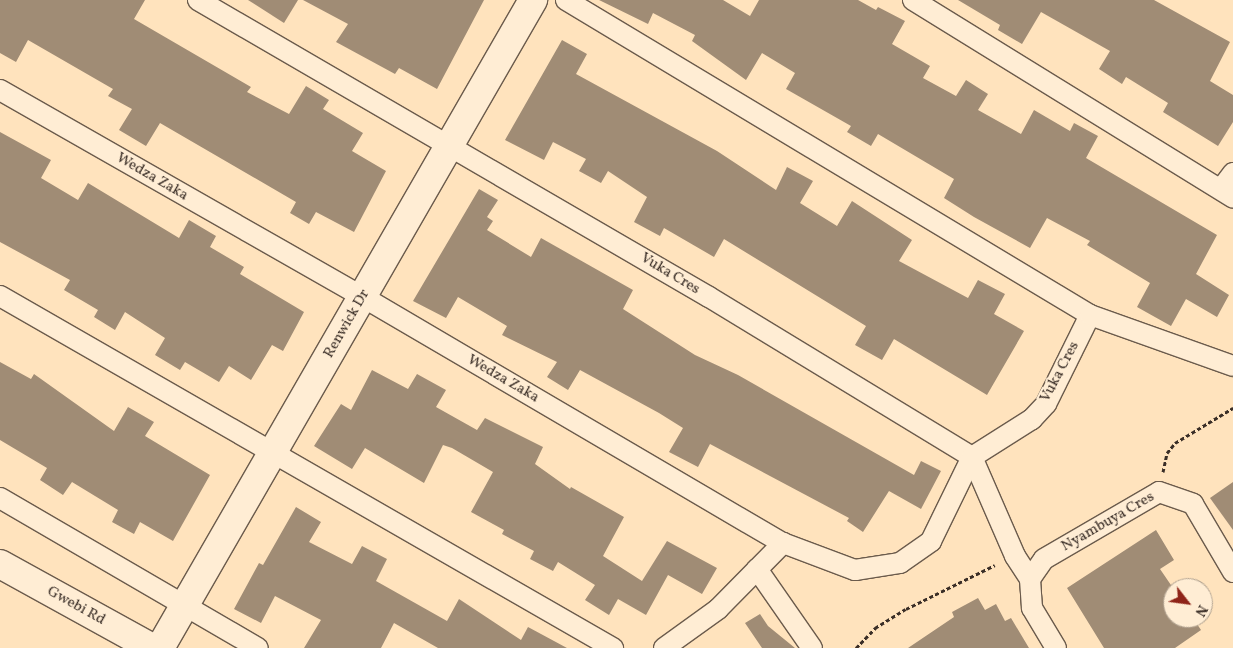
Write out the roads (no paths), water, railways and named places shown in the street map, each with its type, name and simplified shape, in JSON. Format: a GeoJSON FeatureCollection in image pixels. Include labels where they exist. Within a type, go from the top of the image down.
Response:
{"type":"FeatureCollection","features":[{"type":"Feature","properties":{"kind":"street","name":"Vuka Cres"},"geometry":{"type":"LineString","coordinates":[[198,0],[449,144],[972,457],[1032,419],[1046,404],[1090,315]]}},
{"type":"Feature","properties":{"kind":"street","name":"Renwick Dr"},"geometry":{"type":"LineString","coordinates":[[160,648],[533,0]]}},
{"type":"Feature","properties":{"kind":"street"},"geometry":{"type":"LineString","coordinates":[[566,0],[1090,315],[1233,366]]}},
{"type":"Feature","properties":{"kind":"street"},"geometry":{"type":"LineString","coordinates":[[913,0],[1229,186]]}},
{"type":"Feature","properties":{"kind":"street","name":"Wedza Zaka"},"geometry":{"type":"LineString","coordinates":[[0,90],[363,297],[783,543],[855,570],[900,563],[925,547],[941,526],[972,457]]}},
{"type":"Feature","properties":{"kind":"street"},"geometry":{"type":"LineString","coordinates":[[0,296],[613,648]]}},
{"type":"Feature","properties":{"kind":"street"},"geometry":{"type":"LineString","coordinates":[[972,457],[1015,556],[1030,579],[1032,608],[1056,648]]}},
{"type":"Feature","properties":{"kind":"street","name":"Nyambuya Cres"},"geometry":{"type":"LineString","coordinates":[[1030,579],[1044,559],[1159,492],[1193,504],[1233,572]]}},
{"type":"Feature","properties":{"kind":"street"},"geometry":{"type":"LineString","coordinates":[[0,498],[184,607],[258,648]]}},
{"type":"Feature","properties":{"kind":"street"},"geometry":{"type":"LineString","coordinates":[[664,648],[718,609],[783,543]]}},
{"type":"Feature","properties":{"kind":"street","name":"Gwebi Rd"},"geometry":{"type":"LineString","coordinates":[[0,564],[152,648]]}},
{"type":"Feature","properties":{"kind":"street"},"geometry":{"type":"LineString","coordinates":[[757,569],[812,648]]}}]}
